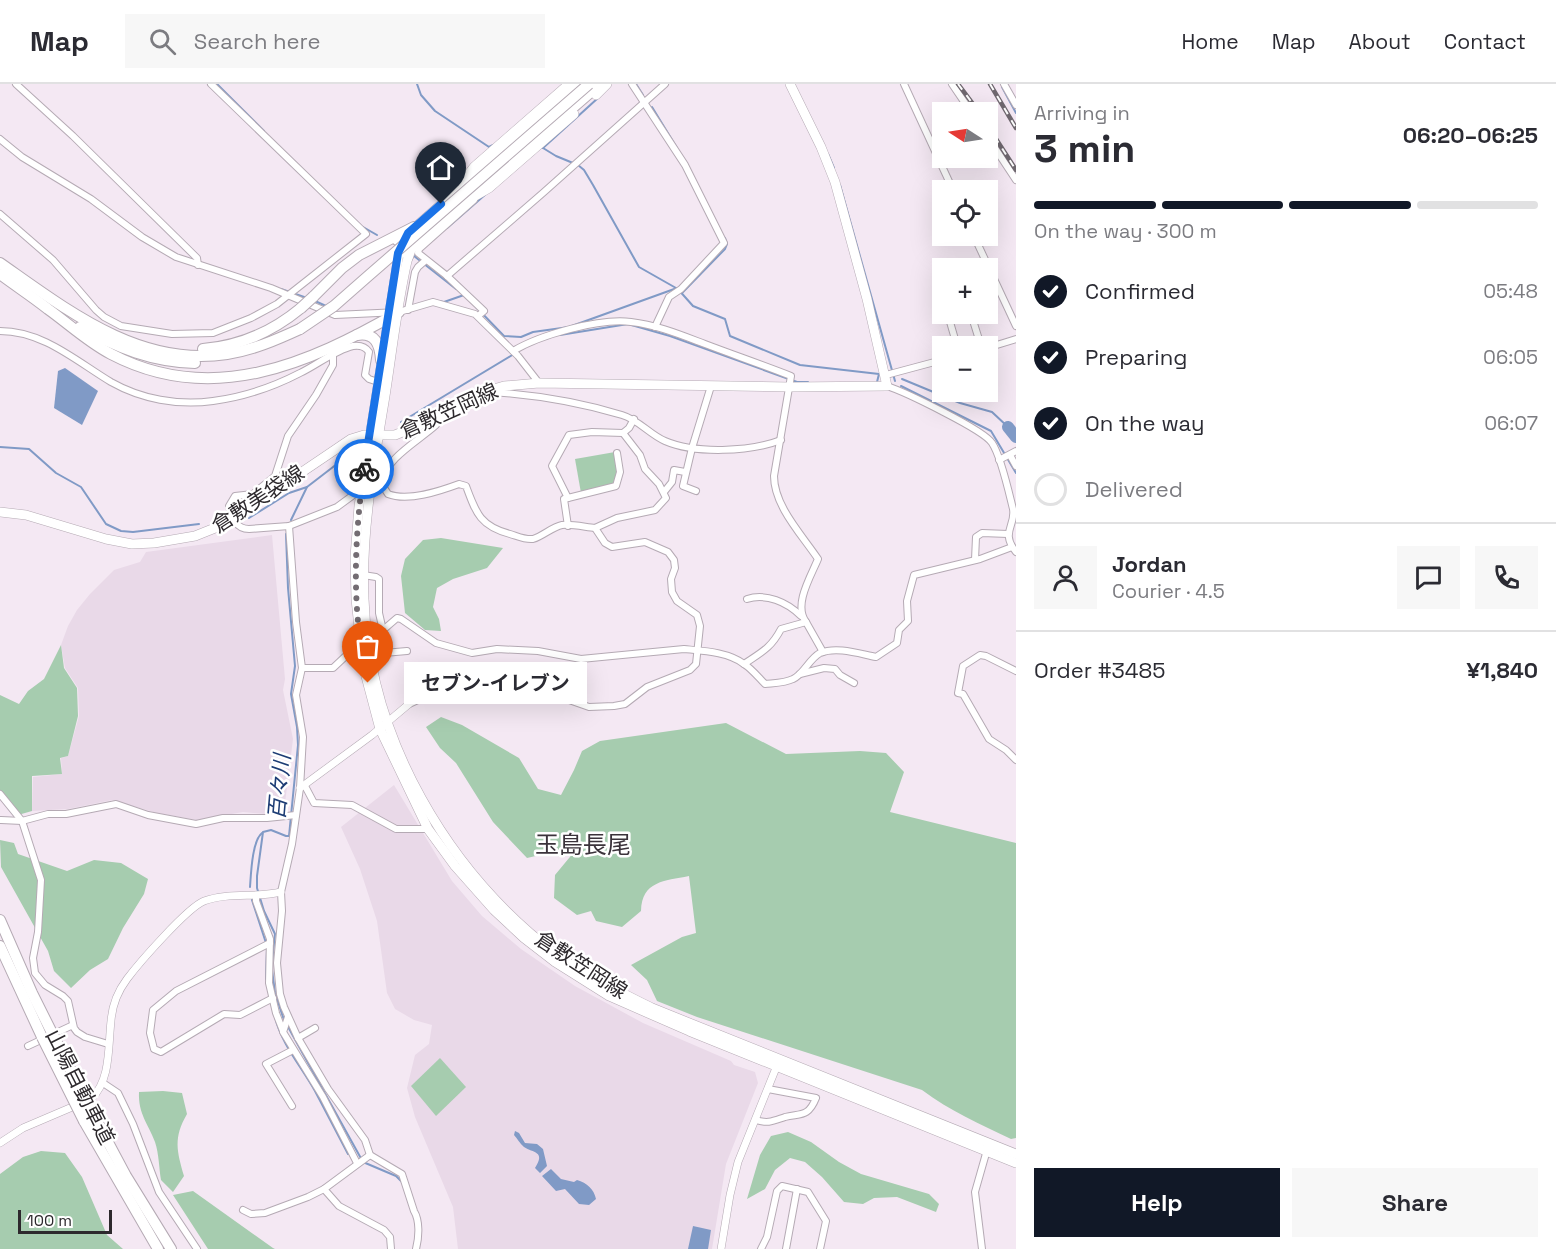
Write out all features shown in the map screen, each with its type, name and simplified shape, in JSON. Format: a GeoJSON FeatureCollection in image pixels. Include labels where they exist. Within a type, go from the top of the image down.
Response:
{"type":"FeatureCollection","features":[{"type":"Feature","properties":{"kind":"highway"},"geometry":{"type":"LineString","coordinates":[[454,193],[578,84]]}},
{"type":"Feature","properties":{"kind":"highway"},"geometry":{"type":"LineString","coordinates":[[46,307],[117,346],[145,356],[173,362],[205,363],[238,358],[265,350],[334,306],[589,84]]}},
{"type":"Feature","properties":{"kind":"highway"},"geometry":{"type":"LineString","coordinates":[[463,203],[600,84]]}},
{"type":"Feature","properties":{"kind":"highway"},"geometry":{"type":"LineString","coordinates":[[152,349],[198,350],[237,344],[275,327],[301,308],[350,261],[414,227]]}},
{"type":"Feature","properties":{"kind":"highway"},"geometry":{"type":"LineString","coordinates":[[388,240],[402,242],[408,256]]}},
{"type":"Feature","properties":{"kind":"highway"},"geometry":{"type":"LineString","coordinates":[[0,263],[101,329],[152,349],[186,356],[225,354],[263,345],[300,329]]}},
{"type":"Feature","properties":{"kind":"highway"},"geometry":{"type":"LineString","coordinates":[[0,274],[91,342],[119,358],[158,373],[192,379],[226,379],[261,373],[297,362],[355,336],[395,313]]}},
{"type":"Feature","properties":{"kind":"highway"},"geometry":{"type":"LineString","coordinates":[[355,336],[369,335],[376,339],[380,347],[381,360]]}},
{"type":"Feature","properties":{"kind":"highway","name":"山陽自動車道"},"geometry":{"type":"LineString","coordinates":[[0,920],[32,993],[47,1035]]}},
{"type":"Feature","properties":{"kind":"highway","name":"山陽自動車道"},"geometry":{"type":"LineString","coordinates":[[0,946],[158,1249]]}},
{"type":"Feature","properties":{"kind":"highway","name":"山陽自動車道"},"geometry":{"type":"LineString","coordinates":[[89,1118],[171,1249]]}},
{"type":"Feature","properties":{"kind":"main road"},"geometry":{"type":"LineString","coordinates":[[374,436],[381,360],[395,313],[397,259],[402,242],[414,227],[454,193],[474,166],[569,84]]}},
{"type":"Feature","properties":{"kind":"main road"},"geometry":{"type":"LineString","coordinates":[[374,436],[395,313],[408,256],[419,241],[463,203],[489,188],[607,84]]}},
{"type":"Feature","properties":{"kind":"main road"},"geometry":{"type":"LineString","coordinates":[[790,84],[821,147],[835,182],[890,374],[887,386]]}},
{"type":"Feature","properties":{"kind":"main road","name":"倉敷笠岡線"},"geometry":{"type":"LineString","coordinates":[[374,436],[395,435],[439,417],[487,391],[504,386],[539,383],[711,386],[791,383],[887,386]]}},
{"type":"Feature","properties":{"kind":"main road","name":"倉敷笠岡線"},"geometry":{"type":"LineString","coordinates":[[374,436],[363,575],[369,648],[381,700],[395,743],[429,814],[462,861],[499,905],[559,956],[612,988],[652,1008],[778,1063]]}},
{"type":"Feature","properties":{"kind":"main road","name":"倉敷笠岡線"},"geometry":{"type":"LineString","coordinates":[[374,436],[359,506],[355,557],[360,649],[380,729],[428,829],[455,866],[494,910],[524,938],[555,962],[609,996],[988,1147],[1016,1154]]}},
{"type":"Feature","properties":{"kind":"main road","name":"倉敷美袋線"},"geometry":{"type":"LineString","coordinates":[[0,512],[26,515],[106,539],[132,544],[154,543],[202,534],[233,518],[342,443],[356,437],[374,436]]}},
{"type":"Feature","properties":{"kind":"main road","name":"倉敷笠岡線"},"geometry":{"type":"LineString","coordinates":[[988,1147],[1016,1163]]}},
{"type":"Feature","properties":{"kind":"street"},"geometry":{"type":"LineString","coordinates":[[16,84],[74,136],[198,258],[198,265]]}},
{"type":"Feature","properties":{"kind":"street"},"geometry":{"type":"LineString","coordinates":[[0,214],[53,260],[96,310],[121,326],[172,334],[213,333],[251,318],[277,304],[366,234],[212,84]]}},
{"type":"Feature","properties":{"kind":"street"},"geometry":{"type":"LineString","coordinates":[[632,84],[685,165],[724,243],[724,246],[679,291],[669,297],[655,330]]}},
{"type":"Feature","properties":{"kind":"street"},"geometry":{"type":"LineString","coordinates":[[447,276],[665,84]]}},
{"type":"Feature","properties":{"kind":"street"},"geometry":{"type":"LineString","coordinates":[[904,84],[948,180]]}},
{"type":"Feature","properties":{"kind":"street"},"geometry":{"type":"LineString","coordinates":[[952,84],[964,102]]}},
{"type":"Feature","properties":{"kind":"street"},"geometry":{"type":"LineString","coordinates":[[1004,84],[1014,96],[1016,105]]}},
{"type":"Feature","properties":{"kind":"street"},"geometry":{"type":"LineString","coordinates":[[0,139],[22,157],[91,199],[162,250],[198,265],[291,294],[335,315],[395,313],[433,302],[480,314],[539,383]]}},
{"type":"Feature","properties":{"kind":"street"},"geometry":{"type":"LineString","coordinates":[[998,153],[1016,180]]}},
{"type":"Feature","properties":{"kind":"street"},"geometry":{"type":"LineString","coordinates":[[480,314],[484,311],[474,300],[447,276],[424,261],[418,253],[419,249],[489,188]]}},
{"type":"Feature","properties":{"kind":"street"},"geometry":{"type":"LineString","coordinates":[[979,246],[1016,326]]}},
{"type":"Feature","properties":{"kind":"street"},"geometry":{"type":"LineString","coordinates":[[395,313],[415,272],[424,261]]}},
{"type":"Feature","properties":{"kind":"street"},"geometry":{"type":"LineString","coordinates":[[515,354],[529,342],[546,335],[595,328],[616,321],[630,322],[791,376],[774,476],[775,491],[796,531],[805,539],[818,559],[802,603],[804,620]]}},
{"type":"Feature","properties":{"kind":"street"},"geometry":{"type":"LineString","coordinates":[[0,331],[19,332],[63,351],[113,383],[134,393],[153,398],[186,402],[226,399],[254,392],[298,374],[352,347],[365,347],[370,355],[365,375],[378,382]]}},
{"type":"Feature","properties":{"kind":"street"},"geometry":{"type":"LineString","coordinates":[[998,345],[1016,339]]}},
{"type":"Feature","properties":{"kind":"street"},"geometry":{"type":"LineString","coordinates":[[333,355],[333,365],[322,386],[288,436],[275,476],[253,494],[238,495],[232,499],[229,506],[237,526],[243,529],[289,526],[337,507],[352,496]]}},
{"type":"Feature","properties":{"kind":"street"},"geometry":{"type":"LineString","coordinates":[[890,374],[932,363]]}},
{"type":"Feature","properties":{"kind":"street"},"geometry":{"type":"LineString","coordinates":[[696,491],[683,486],[686,478],[685,472],[711,386]]}},
{"type":"Feature","properties":{"kind":"street"},"geometry":{"type":"LineString","coordinates":[[887,386],[968,425],[992,441],[1016,466]]}},
{"type":"Feature","properties":{"kind":"street"},"geometry":{"type":"LineString","coordinates":[[487,391],[534,395],[573,402],[634,419],[663,440],[692,448],[757,448],[781,440]]}},
{"type":"Feature","properties":{"kind":"street"},"geometry":{"type":"LineString","coordinates":[[439,417],[436,426],[384,472],[381,483],[388,494],[423,495],[459,484],[466,486],[475,510],[490,527],[526,539],[563,525],[595,528],[617,518],[655,510],[666,498],[664,492],[645,470],[640,455],[623,434],[592,432],[569,435],[552,466],[568,498]]}},
{"type":"Feature","properties":{"kind":"street"},"geometry":{"type":"LineString","coordinates":[[623,434],[634,419]]}},
{"type":"Feature","properties":{"kind":"street"},"geometry":{"type":"LineString","coordinates":[[568,526],[563,501],[616,486],[620,472],[616,453]]}},
{"type":"Feature","properties":{"kind":"street"},"geometry":{"type":"LineString","coordinates":[[382,630],[397,618],[401,619],[436,643],[472,653],[497,649],[538,651],[581,659],[684,649],[698,650],[729,655],[744,663],[765,684],[794,679],[808,663],[823,652],[847,651],[876,657],[897,643],[899,630],[908,621],[907,601],[914,575],[1014,549],[1008,534],[1014,512],[1008,456]]}},
{"type":"Feature","properties":{"kind":"street"},"geometry":{"type":"LineString","coordinates":[[664,492],[672,482],[674,470],[685,472]]}},
{"type":"Feature","properties":{"kind":"street"},"geometry":{"type":"LineString","coordinates":[[289,526],[302,668],[296,695],[303,737],[302,787],[294,815],[292,844],[281,892],[282,911],[272,941],[269,982],[271,999],[291,1051],[363,1160],[402,1174],[417,1215],[419,1238],[416,1249]]}},
{"type":"Feature","properties":{"kind":"street"},"geometry":{"type":"LineString","coordinates":[[302,787],[380,729],[409,704],[433,693],[568,700],[589,707],[625,704],[647,687],[690,670],[696,664],[700,626],[697,615],[677,601],[672,592],[671,579],[675,568],[674,560],[668,552],[645,542],[612,547],[605,543],[595,528]]}},
{"type":"Feature","properties":{"kind":"street"},"geometry":{"type":"LineString","coordinates":[[975,560],[976,537],[982,533],[1008,534]]}},
{"type":"Feature","properties":{"kind":"street"},"geometry":{"type":"LineString","coordinates":[[363,575],[379,579],[379,613],[384,652],[407,651]]}},
{"type":"Feature","properties":{"kind":"street"},"geometry":{"type":"LineString","coordinates":[[747,599],[757,596],[768,597],[789,607],[804,620],[823,652]]}},
{"type":"Feature","properties":{"kind":"street"},"geometry":{"type":"LineString","coordinates":[[744,663],[767,650],[775,642],[781,629],[804,620]]}},
{"type":"Feature","properties":{"kind":"street"},"geometry":{"type":"LineString","coordinates":[[302,668],[333,668],[350,652],[360,649]]}},
{"type":"Feature","properties":{"kind":"street"},"geometry":{"type":"LineString","coordinates":[[1016,671],[980,655],[963,666],[958,693],[963,694],[989,739],[1016,760]]}},
{"type":"Feature","properties":{"kind":"street"},"geometry":{"type":"LineString","coordinates":[[799,674],[829,668],[835,669],[840,675],[854,683]]}},
{"type":"Feature","properties":{"kind":"street"},"geometry":{"type":"LineString","coordinates":[[302,787],[314,803],[352,805],[396,830],[428,829]]}},
{"type":"Feature","properties":{"kind":"street"},"geometry":{"type":"LineString","coordinates":[[0,794],[21,821],[41,880],[38,932],[33,958],[35,973],[45,985],[68,1001],[73,1025],[77,1032],[108,1044]]}},
{"type":"Feature","properties":{"kind":"street"},"geometry":{"type":"LineString","coordinates":[[1,820],[21,821],[48,813],[66,814],[116,804],[148,815],[196,824],[223,818],[282,818],[294,815]]}},
{"type":"Feature","properties":{"kind":"street"},"geometry":{"type":"LineString","coordinates":[[0,1143],[4,1136],[91,1100],[98,1093],[103,1083],[111,1018],[116,999],[126,980],[189,910],[215,898],[281,892]]}},
{"type":"Feature","properties":{"kind":"street"},"geometry":{"type":"LineString","coordinates":[[243,1210],[251,1214],[265,1213],[324,1189],[363,1160],[365,1140],[328,1089],[288,1018],[277,979],[272,941],[256,901],[258,895]]}},
{"type":"Feature","properties":{"kind":"street"},"geometry":{"type":"LineString","coordinates":[[271,999],[240,1016],[224,1014],[161,1052],[154,1050],[150,1033],[153,1010],[176,991],[272,941]]}},
{"type":"Feature","properties":{"kind":"street"},"geometry":{"type":"LineString","coordinates":[[284,1031],[288,1018]]}},
{"type":"Feature","properties":{"kind":"street"},"geometry":{"type":"LineString","coordinates":[[28,1046],[73,1025]]}},
{"type":"Feature","properties":{"kind":"street"},"geometry":{"type":"LineString","coordinates":[[298,1038],[315,1028]]}},
{"type":"Feature","properties":{"kind":"street"},"geometry":{"type":"LineString","coordinates":[[291,1051],[266,1064],[292,1106]]}},
{"type":"Feature","properties":{"kind":"street"},"geometry":{"type":"LineString","coordinates":[[721,1249],[738,1162],[778,1063]]}},
{"type":"Feature","properties":{"kind":"street"},"geometry":{"type":"LineString","coordinates":[[103,1083],[118,1093],[133,1124],[159,1192],[197,1249]]}},
{"type":"Feature","properties":{"kind":"street"},"geometry":{"type":"LineString","coordinates":[[320,1093],[328,1089]]}},
{"type":"Feature","properties":{"kind":"street"},"geometry":{"type":"LineString","coordinates":[[756,1120],[765,1123],[779,1121],[785,1117],[798,1117],[808,1111],[816,1098],[768,1089]]}},
{"type":"Feature","properties":{"kind":"street"},"geometry":{"type":"LineString","coordinates":[[982,1249],[975,1192],[988,1147]]}},
{"type":"Feature","properties":{"kind":"street"},"geometry":{"type":"LineString","coordinates":[[761,1249],[767,1237],[777,1191],[782,1186],[808,1192],[826,1221],[820,1249]]}},
{"type":"Feature","properties":{"kind":"street"},"geometry":{"type":"LineString","coordinates":[[324,1189],[339,1206],[384,1230],[390,1237],[391,1249]]}},
{"type":"Feature","properties":{"kind":"street"},"geometry":{"type":"LineString","coordinates":[[786,1249],[797,1189]]}},
{"type":"Feature","properties":{"kind":"shaded area"},"geometry":{"type":"Polygon","coordinates":[[[272,535],[285,679],[283,690],[293,739],[284,811],[266,814],[243,812],[197,820],[157,813],[112,800],[68,809],[32,811],[33,777],[62,774],[61,758],[68,756],[79,716],[78,688],[65,668],[61,645],[77,610],[90,594],[114,570],[140,562],[146,552],[272,535]]]}},
{"type":"Feature","properties":{"kind":"shaded area"},"geometry":{"type":"Polygon","coordinates":[[[394,785],[452,881],[482,916],[521,949],[575,986],[643,1023],[731,1061],[734,1065],[755,1072],[758,1083],[726,1164],[712,1249],[458,1249],[453,1207],[415,1117],[407,1088],[415,1055],[429,1044],[432,1025],[414,1020],[395,1009],[387,993],[377,921],[360,869],[341,827],[394,785]]]}},
{"type":"Feature","properties":{"kind":"green space"},"geometry":{"type":"Polygon","coordinates":[[[615,452],[617,474],[614,484],[581,493],[575,459],[615,452]]]}},
{"type":"Feature","properties":{"kind":"green space"},"geometry":{"type":"Polygon","coordinates":[[[441,538],[503,548],[487,568],[453,579],[437,588],[433,607],[439,619],[441,631],[425,630],[405,613],[401,576],[405,559],[423,540],[441,538]]]}},
{"type":"Feature","properties":{"kind":"green space"},"geometry":{"type":"Polygon","coordinates":[[[61,645],[64,668],[77,688],[78,716],[68,756],[60,758],[62,774],[32,776],[32,811],[18,815],[0,792],[0,695],[19,704],[28,691],[44,679],[61,645]]]}},
{"type":"Feature","properties":{"kind":"green space"},"geometry":{"type":"Polygon","coordinates":[[[441,717],[462,725],[519,758],[538,789],[561,795],[582,751],[600,741],[726,723],[786,754],[860,751],[886,753],[904,772],[890,812],[1016,843],[1016,1138],[1011,1139],[965,1117],[922,1090],[697,1017],[657,1001],[647,980],[631,965],[682,937],[696,933],[689,876],[663,881],[650,888],[642,901],[641,911],[622,927],[596,921],[591,911],[577,915],[554,898],[555,875],[579,846],[527,858],[493,822],[456,763],[440,748],[426,727],[441,717]]]}},
{"type":"Feature","properties":{"kind":"green space"},"geometry":{"type":"Polygon","coordinates":[[[0,840],[14,843],[18,854],[67,871],[94,860],[121,863],[148,879],[144,894],[123,928],[108,959],[90,970],[71,988],[54,971],[48,951],[1,867],[0,840]]]}},
{"type":"Feature","properties":{"kind":"green space"},"geometry":{"type":"Polygon","coordinates":[[[440,1058],[466,1087],[436,1116],[411,1086],[440,1058]]]}},
{"type":"Feature","properties":{"kind":"green space"},"geometry":{"type":"Polygon","coordinates":[[[139,1092],[182,1093],[187,1114],[178,1138],[184,1176],[173,1192],[161,1180],[156,1147],[139,1100],[139,1092]]]}},
{"type":"Feature","properties":{"kind":"green space"},"geometry":{"type":"Polygon","coordinates":[[[788,1132],[811,1142],[861,1174],[929,1194],[939,1204],[936,1212],[897,1197],[874,1198],[863,1204],[844,1202],[805,1162],[790,1158],[775,1170],[765,1189],[747,1199],[760,1155],[771,1136],[788,1132]]]}},
{"type":"Feature","properties":{"kind":"green space"},"geometry":{"type":"Polygon","coordinates":[[[41,1151],[65,1153],[82,1177],[107,1235],[123,1249],[0,1249],[0,1174],[23,1157],[41,1151]]]}},
{"type":"Feature","properties":{"kind":"green space"},"geometry":{"type":"Polygon","coordinates":[[[193,1191],[275,1249],[208,1249],[173,1195],[193,1191]]]}},
{"type":"Feature","properties":{"kind":"water"},"geometry":{"type":"Polygon","coordinates":[[[65,368],[98,391],[82,425],[54,408],[58,371],[65,368]]]}},
{"type":"Feature","properties":{"kind":"water"},"geometry":{"type":"Polygon","coordinates":[[[515,1131],[525,1143],[537,1144],[543,1149],[547,1166],[540,1173],[535,1168],[539,1155],[523,1146],[514,1135],[515,1131]]]}},
{"type":"Feature","properties":{"kind":"water"},"geometry":{"type":"Polygon","coordinates":[[[551,1169],[561,1179],[574,1182],[577,1180],[587,1185],[594,1192],[596,1199],[589,1205],[579,1204],[565,1189],[556,1191],[542,1176],[551,1169]]]}},
{"type":"Feature","properties":{"kind":"water"},"geometry":{"type":"Polygon","coordinates":[[[693,1226],[711,1230],[708,1249],[688,1249],[693,1226]]]}},
{"type":"Feature","properties":{"kind":"waterway"},"geometry":{"type":"LineString","coordinates":[[217,84],[264,131]]}},
{"type":"Feature","properties":{"kind":"waterway"},"geometry":{"type":"LineString","coordinates":[[417,84],[421,95],[435,111],[489,147],[493,145]]}},
{"type":"Feature","properties":{"kind":"waterway"},"geometry":{"type":"LineString","coordinates":[[636,84],[643,95]]}},
{"type":"Feature","properties":{"kind":"waterway"},"geometry":{"type":"LineString","coordinates":[[16,87],[24,95]]}},
{"type":"Feature","properties":{"kind":"waterway"},"geometry":{"type":"LineString","coordinates":[[1002,87],[1016,113]]}},
{"type":"Feature","properties":{"kind":"waterway"},"geometry":{"type":"LineString","coordinates":[[540,147],[543,148],[598,98]]}},
{"type":"Feature","properties":{"kind":"waterway"},"geometry":{"type":"LineString","coordinates":[[652,107],[677,148]]}},
{"type":"Feature","properties":{"kind":"waterway"},"geometry":{"type":"LineString","coordinates":[[543,148],[573,163]]}},
{"type":"Feature","properties":{"kind":"waterway"},"geometry":{"type":"LineString","coordinates":[[828,154],[834,168]]}},
{"type":"Feature","properties":{"kind":"waterway"},"geometry":{"type":"LineString","coordinates":[[578,165],[593,185],[639,267],[676,288]]}},
{"type":"Feature","properties":{"kind":"waterway"},"geometry":{"type":"LineString","coordinates":[[840,185],[895,381]]}},
{"type":"Feature","properties":{"kind":"waterway"},"geometry":{"type":"LineString","coordinates":[[447,228],[486,194]]}},
{"type":"Feature","properties":{"kind":"waterway"},"geometry":{"type":"LineString","coordinates":[[363,227],[377,235]]}},
{"type":"Feature","properties":{"kind":"waterway"},"geometry":{"type":"LineString","coordinates":[[682,293],[725,249],[727,244],[725,238]]}},
{"type":"Feature","properties":{"kind":"waterway"},"geometry":{"type":"LineString","coordinates":[[414,256],[456,289]]}},
{"type":"Feature","properties":{"kind":"waterway"},"geometry":{"type":"LineString","coordinates":[[476,307],[504,336],[521,337],[533,332],[569,327],[677,288],[693,306],[725,319],[730,336],[800,365],[879,374],[877,382]]}},
{"type":"Feature","properties":{"kind":"waterway"},"geometry":{"type":"LineString","coordinates":[[281,289],[307,298]]}},
{"type":"Feature","properties":{"kind":"waterway"},"geometry":{"type":"LineString","coordinates":[[431,300],[444,302],[464,295]]}},
{"type":"Feature","properties":{"kind":"waterway"},"geometry":{"type":"LineString","coordinates":[[315,301],[326,306]]}},
{"type":"Feature","properties":{"kind":"waterway"},"geometry":{"type":"LineString","coordinates":[[560,335],[628,324],[670,336],[797,382],[808,382]]}},
{"type":"Feature","properties":{"kind":"waterway"},"geometry":{"type":"LineString","coordinates":[[401,422],[514,354]]}},
{"type":"Feature","properties":{"kind":"waterway"},"geometry":{"type":"LineString","coordinates":[[902,379],[960,403],[992,412],[1008,427]]}},
{"type":"Feature","properties":{"kind":"waterway"},"geometry":{"type":"LineString","coordinates":[[901,386],[991,431],[1016,473]]}},
{"type":"Feature","properties":{"kind":"waterway"},"geometry":{"type":"LineString","coordinates":[[1008,427],[1016,437]]}},
{"type":"Feature","properties":{"kind":"waterway"},"geometry":{"type":"LineString","coordinates":[[0,447],[29,449],[56,473],[81,487],[106,524],[121,531],[133,532],[199,524]]}},
{"type":"Feature","properties":{"kind":"waterway"},"geometry":{"type":"LineString","coordinates":[[249,518],[289,493],[307,487],[346,457]]}},
{"type":"Feature","properties":{"kind":"waterway","name":"百々川"},"geometry":{"type":"LineString","coordinates":[[291,520],[307,487]]}},
{"type":"Feature","properties":{"kind":"waterway","name":"百々川"},"geometry":{"type":"LineString","coordinates":[[272,962],[275,934],[264,911],[257,888],[257,876],[263,832],[271,830],[289,836],[298,745],[291,694],[295,666],[286,534]]}},
{"type":"Feature","properties":{"kind":"waterway"},"geometry":{"type":"LineString","coordinates":[[250,887],[254,850],[262,833]]}},
{"type":"Feature","properties":{"kind":"waterway"},"geometry":{"type":"LineString","coordinates":[[252,900],[266,943]]}},
{"type":"Feature","properties":{"kind":"waterway"},"geometry":{"type":"LineString","coordinates":[[266,979],[267,949]]}},
{"type":"Feature","properties":{"kind":"waterway","name":"百々川"},"geometry":{"type":"LineString","coordinates":[[272,970],[275,993],[284,1020]]}},
{"type":"Feature","properties":{"kind":"waterway"},"geometry":{"type":"LineString","coordinates":[[275,1017],[287,1046],[315,1091],[348,1154]]}},
{"type":"Feature","properties":{"kind":"waterway","name":"百々川"},"geometry":{"type":"LineString","coordinates":[[287,1025],[363,1162],[396,1176],[402,1182]]}},
{"type":"Feature","properties":{"kind":"railway"},"geometry":{"type":"LineString","coordinates":[[958,84],[972,102]]}},
{"type":"Feature","properties":{"kind":"railway"},"geometry":{"type":"LineString","coordinates":[[990,84],[1016,128]]}},
{"type":"Feature","properties":{"kind":"railway"},"geometry":{"type":"LineString","coordinates":[[998,142],[1016,170]]}},
{"type":"Feature","properties":{"kind":"way so far"},"geometry":{"type":"LineString","coordinates":[[364,469],[357,523],[355,575],[360,649],[368,683]]}},
{"type":"Feature","properties":{"kind":"place","name":"セブン-イレブン"},"geometry":{"type":"Point","coordinates":[368,683]}},
{"type":"Feature","properties":{"kind":"district","name":"玉島長尾"},"geometry":{"type":"Point","coordinates":[583,845]}},
{"type":"Feature","properties":{"kind":"route"},"geometry":{"type":"LineString","coordinates":[[364,469],[398,253],[408,233],[441,204]]}}]}
